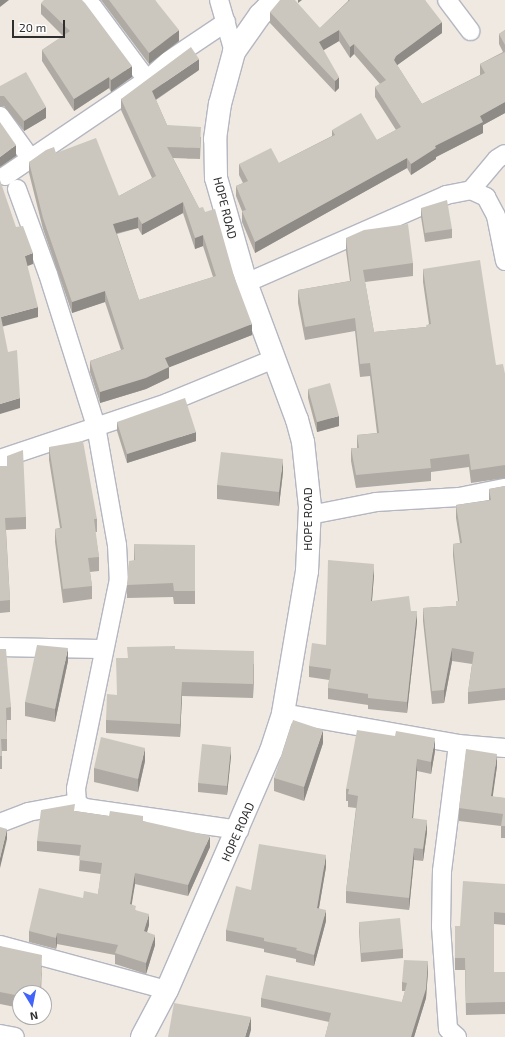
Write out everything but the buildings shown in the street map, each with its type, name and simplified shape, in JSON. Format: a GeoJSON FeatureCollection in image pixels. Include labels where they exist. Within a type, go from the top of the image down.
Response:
{"type":"FeatureCollection","features":[{"type":"Feature","properties":{"kind":"street"},"geometry":{"type":"LineString","coordinates":[[84,0],[93,7],[147,80]]}},
{"type":"Feature","properties":{"kind":"street"},"geometry":{"type":"LineString","coordinates":[[219,0],[234,52]]}},
{"type":"Feature","properties":{"kind":"street","name":"HOPE ROAD"},"geometry":{"type":"LineString","coordinates":[[142,1037],[167,990],[239,830],[271,751],[283,713],[307,571],[310,515],[303,442],[298,420],[246,284],[216,178],[216,139],[220,104],[234,52],[260,15],[275,0]]}},
{"type":"Feature","properties":{"kind":"street"},"geometry":{"type":"LineString","coordinates":[[447,0],[470,31]]}},
{"type":"Feature","properties":{"kind":"street"},"geometry":{"type":"LineString","coordinates":[[5,176],[147,80],[168,61],[226,22]]}},
{"type":"Feature","properties":{"kind":"street"},"geometry":{"type":"LineString","coordinates":[[0,116],[31,159]]}},
{"type":"Feature","properties":{"kind":"street"},"geometry":{"type":"LineString","coordinates":[[471,190],[497,159],[505,154]]}},
{"type":"Feature","properties":{"kind":"street"},"geometry":{"type":"LineString","coordinates":[[17,189],[48,274],[96,426],[117,545],[120,580],[104,649],[76,789],[77,803]]}},
{"type":"Feature","properties":{"kind":"street"},"geometry":{"type":"LineString","coordinates":[[246,284],[446,195],[471,190],[486,197],[496,216],[505,261]]}},
{"type":"Feature","properties":{"kind":"street"},"geometry":{"type":"LineString","coordinates":[[0,459],[167,403],[274,360]]}},
{"type":"Feature","properties":{"kind":"street"},"geometry":{"type":"LineString","coordinates":[[310,515],[376,502],[459,497],[505,488]]}},
{"type":"Feature","properties":{"kind":"street"},"geometry":{"type":"LineString","coordinates":[[0,647],[104,649]]}},
{"type":"Feature","properties":{"kind":"street"},"geometry":{"type":"LineString","coordinates":[[283,713],[458,744],[505,748]]}},
{"type":"Feature","properties":{"kind":"street"},"geometry":{"type":"LineString","coordinates":[[457,1037],[448,1029],[442,920],[442,870],[458,744]]}},
{"type":"Feature","properties":{"kind":"street"},"geometry":{"type":"LineString","coordinates":[[0,823],[28,812],[77,803],[85,808],[239,830]]}},
{"type":"Feature","properties":{"kind":"street"},"geometry":{"type":"LineString","coordinates":[[0,945],[167,990]]}},
{"type":"Feature","properties":{"kind":"street"},"geometry":{"type":"LineString","coordinates":[[0,1034],[14,1037]]}}]}
